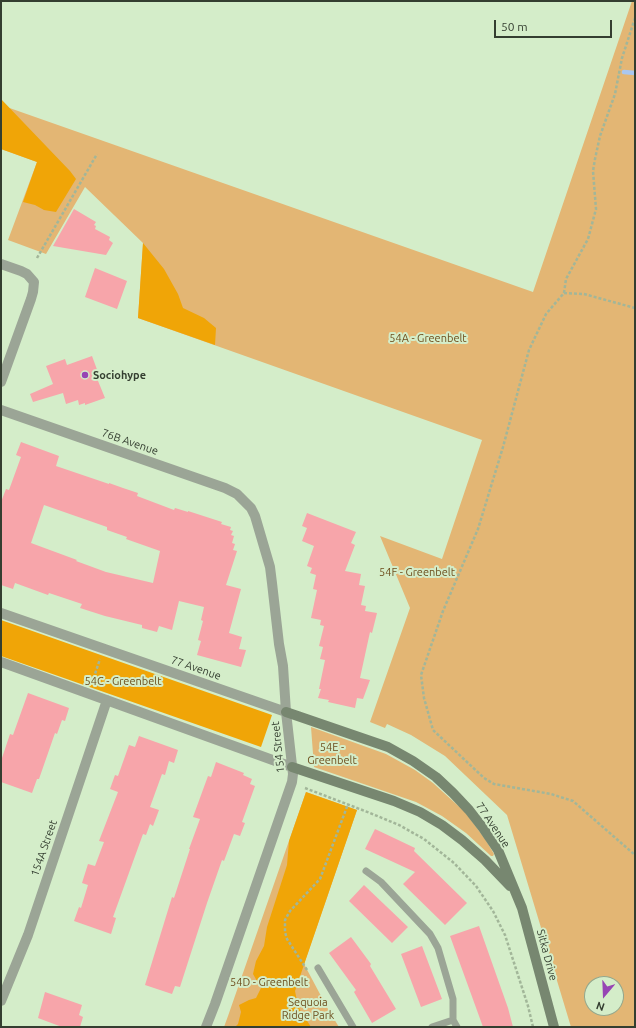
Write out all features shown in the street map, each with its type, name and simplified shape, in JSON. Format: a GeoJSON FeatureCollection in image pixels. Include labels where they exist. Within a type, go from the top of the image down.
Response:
{"type":"FeatureCollection","features":[{"type":"Feature","properties":{"kind":"street"},"geometry":{"type":"LineString","coordinates":[[1,264],[28,274],[34,282],[31,300],[1,382]]}},
{"type":"Feature","properties":{"kind":"street","name":"76B Avenue"},"geometry":{"type":"LineString","coordinates":[[1,410],[225,488],[237,494],[247,504]]}},
{"type":"Feature","properties":{"kind":"street","name":"154 Street"},"geometry":{"type":"LineString","coordinates":[[206,1027],[292,782],[292,766],[283,666],[271,574],[255,516],[247,504]]}},
{"type":"Feature","properties":{"kind":"street","name":"77 Avenue"},"geometry":{"type":"LineString","coordinates":[[1,613],[388,747],[413,761],[436,777],[469,810],[498,850],[514,890]]}},
{"type":"Feature","properties":{"kind":"street"},"geometry":{"type":"LineString","coordinates":[[1,662],[394,801],[420,812],[442,825],[462,840],[485,860],[514,890]]}},
{"type":"Feature","properties":{"kind":"street","name":"154A Street"},"geometry":{"type":"LineString","coordinates":[[1,1001],[28,935],[107,700]]}},
{"type":"Feature","properties":{"kind":"street","name":"Sitka Drive"},"geometry":{"type":"LineString","coordinates":[[514,890],[522,908],[554,1027]]}},
{"type":"Feature","properties":{"kind":"lane"},"geometry":{"type":"LineString","coordinates":[[366,871],[381,882],[430,934],[438,948],[453,999],[453,1020],[458,1027]]}},
{"type":"Feature","properties":{"kind":"lane"},"geometry":{"type":"LineString","coordinates":[[318,968],[353,1027]]}},
{"type":"Feature","properties":{"kind":"lane"},"geometry":{"type":"LineString","coordinates":[[432,1027],[453,1020]]}},
{"type":"Feature","properties":{"kind":"path"},"geometry":{"type":"LineString","coordinates":[[635,18],[622,58],[615,94],[600,136],[595,159],[593,171],[596,209],[588,239],[566,279],[564,293],[546,314],[529,350],[503,447],[478,529],[443,610],[420,675],[424,698],[433,730],[484,778],[494,784],[551,794],[573,801],[635,855]]}},
{"type":"Feature","properties":{"kind":"path"},"geometry":{"type":"LineString","coordinates":[[37,258],[97,154]]}},
{"type":"Feature","properties":{"kind":"path"},"geometry":{"type":"LineString","coordinates":[[564,293],[584,294],[635,308]]}},
{"type":"Feature","properties":{"kind":"path"},"geometry":{"type":"LineString","coordinates":[[90,687],[102,655]]}},
{"type":"Feature","properties":{"kind":"path"},"geometry":{"type":"LineString","coordinates":[[305,788],[399,825],[424,839],[454,863],[476,886],[493,911],[505,935],[528,1006],[533,1027]]}},
{"type":"Feature","properties":{"kind":"path"},"geometry":{"type":"LineString","coordinates":[[307,971],[287,939],[285,932],[285,920],[290,911],[320,880],[348,804]]}},
{"type":"Feature","properties":{"kind":"green space"},"geometry":{"type":"Polygon","coordinates":[[[632,1],[635,1],[635,1027],[571,1027],[507,815],[445,756],[411,735],[387,724],[385,728],[370,722],[410,608],[380,536],[442,559],[482,440],[138,318],[143,243],[85,187],[46,254],[8,240],[37,162],[1,149],[1,105],[533,292],[632,1]]]}},
{"type":"Feature","properties":{"kind":"green space"},"geometry":{"type":"Polygon","coordinates":[[[1,99],[76,179],[56,212],[44,210],[35,205],[23,202],[37,162],[1,149],[1,99]]]}},
{"type":"Feature","properties":{"kind":"green space"},"geometry":{"type":"Polygon","coordinates":[[[143,243],[164,269],[178,294],[183,308],[204,318],[216,328],[215,345],[138,318],[143,243]]]}},
{"type":"Feature","properties":{"kind":"green space","name":"54C - Greenbelt"},"geometry":{"type":"Polygon","coordinates":[[[1,620],[272,715],[261,747],[1,656],[1,620]]]}},
{"type":"Feature","properties":{"kind":"green space","name":"54E - Greenbelt"},"geometry":{"type":"Polygon","coordinates":[[[311,727],[386,754],[415,770],[433,783],[465,812],[485,839],[494,854],[493,856],[491,856],[466,833],[442,816],[416,802],[314,767],[311,727]]]}},
{"type":"Feature","properties":{"kind":"green space","name":"54D - Greenbelt"},"geometry":{"type":"Polygon","coordinates":[[[306,792],[357,810],[304,964],[339,1027],[224,1027],[228,1016],[306,792]]]}},
{"type":"Feature","properties":{"kind":"green space","name":"54D - Greenbelt"},"geometry":{"type":"Polygon","coordinates":[[[306,792],[357,810],[295,991],[300,1010],[311,1027],[235,1027],[238,1024],[241,1012],[239,1005],[256,998],[261,988],[253,974],[256,961],[264,946],[267,927],[287,865],[289,841],[306,792]]]}},
{"type":"Feature","properties":{"kind":"building"},"geometry":{"type":"Polygon","coordinates":[[[74,209],[96,222],[94,225],[96,226],[95,229],[110,237],[109,240],[113,243],[106,255],[53,246],[74,209]]]}},
{"type":"Feature","properties":{"kind":"building"},"geometry":{"type":"Polygon","coordinates":[[[95,268],[127,281],[117,309],[85,297],[95,268]]]}},
{"type":"Feature","properties":{"kind":"building"},"geometry":{"type":"Polygon","coordinates":[[[92,356],[99,375],[96,376],[105,398],[85,405],[85,403],[79,405],[78,400],[66,404],[63,393],[33,402],[30,394],[53,384],[46,366],[65,359],[67,365],[92,356]]]}},
{"type":"Feature","properties":{"kind":"building"},"geometry":{"type":"Polygon","coordinates":[[[21,442],[59,456],[56,466],[138,493],[137,496],[174,510],[175,508],[188,511],[222,522],[221,524],[231,527],[230,530],[233,531],[231,535],[234,536],[232,543],[235,544],[233,550],[237,551],[226,585],[241,589],[229,633],[242,637],[239,649],[246,650],[241,667],[197,655],[201,641],[198,640],[203,621],[201,620],[204,607],[179,601],[172,630],[159,626],[157,632],[142,628],[142,625],[80,608],[82,604],[49,593],[48,595],[15,583],[13,589],[1,585],[1,502],[6,489],[9,490],[21,457],[16,455],[21,442]],[[44,505],[31,543],[106,572],[153,583],[160,551],[126,539],[127,537],[107,530],[107,527],[44,505]]]}},
{"type":"Feature","properties":{"kind":"building"},"geometry":{"type":"Polygon","coordinates":[[[307,513],[356,532],[351,543],[355,545],[345,571],[361,574],[359,585],[365,586],[361,605],[366,606],[365,611],[377,613],[372,633],[370,632],[360,678],[370,680],[363,699],[357,698],[355,708],[328,702],[329,700],[318,698],[321,689],[319,689],[325,660],[320,659],[323,647],[319,646],[324,626],[320,625],[321,620],[311,618],[317,590],[313,589],[316,575],[310,573],[312,568],[307,566],[314,546],[302,541],[307,528],[302,526],[307,513]]]}},
{"type":"Feature","properties":{"kind":"building"},"geometry":{"type":"Polygon","coordinates":[[[28,693],[69,708],[65,721],[62,720],[57,734],[55,733],[39,779],[37,779],[32,793],[1,782],[1,761],[10,734],[13,735],[28,693]]]}},
{"type":"Feature","properties":{"kind":"building"},"geometry":{"type":"Polygon","coordinates":[[[139,736],[178,750],[174,763],[169,761],[165,775],[162,774],[150,807],[159,810],[153,826],[150,824],[146,835],[143,834],[113,917],[116,918],[111,934],[74,921],[79,907],[81,908],[88,885],[82,883],[88,864],[95,866],[104,842],[99,841],[118,792],[110,789],[115,775],[118,776],[129,745],[135,747],[139,736]]]}},
{"type":"Feature","properties":{"kind":"building"},"geometry":{"type":"Polygon","coordinates":[[[216,762],[244,773],[243,775],[252,779],[250,784],[255,786],[242,822],[245,823],[240,836],[234,834],[224,861],[222,860],[180,987],[175,986],[172,994],[145,985],[172,897],[174,898],[200,819],[193,817],[208,776],[211,777],[216,762]]]}},
{"type":"Feature","properties":{"kind":"building"},"geometry":{"type":"Polygon","coordinates":[[[375,829],[415,848],[414,851],[467,903],[445,925],[403,884],[415,872],[365,849],[375,829]]]}},
{"type":"Feature","properties":{"kind":"building"},"geometry":{"type":"Polygon","coordinates":[[[364,885],[408,927],[392,943],[349,901],[364,885]]]}},
{"type":"Feature","properties":{"kind":"building"},"geometry":{"type":"Polygon","coordinates":[[[479,926],[508,1008],[513,1027],[483,1027],[450,936],[479,926]]]}},
{"type":"Feature","properties":{"kind":"building"},"geometry":{"type":"Polygon","coordinates":[[[351,937],[371,964],[370,966],[396,1009],[372,1023],[354,992],[356,990],[329,953],[351,937]]]}},
{"type":"Feature","properties":{"kind":"building"},"geometry":{"type":"Polygon","coordinates":[[[422,946],[442,999],[421,1007],[401,954],[422,946]]]}},
{"type":"Feature","properties":{"kind":"building"},"geometry":{"type":"Polygon","coordinates":[[[45,992],[82,1005],[79,1015],[83,1017],[80,1027],[62,1027],[38,1018],[45,992]]]}},
{"type":"Feature","properties":{"kind":"waterway"},"geometry":{"type":"LineString","coordinates":[[624,72],[635,73]]}},
{"type":"Feature","properties":{"kind":"place","name":"Sociohype"},"geometry":{"type":"Point","coordinates":[85,375]}},
{"type":"Feature","properties":{"kind":"park label","name":"54A - Greenbelt"},"geometry":{"type":"Point","coordinates":[428,338]}},
{"type":"Feature","properties":{"kind":"park label","name":"54F - Greenbelt"},"geometry":{"type":"Point","coordinates":[417,572]}},
{"type":"Feature","properties":{"kind":"park label","name":"Sequoia Ridge Park"},"geometry":{"type":"Point","coordinates":[308,1008]}}]}
